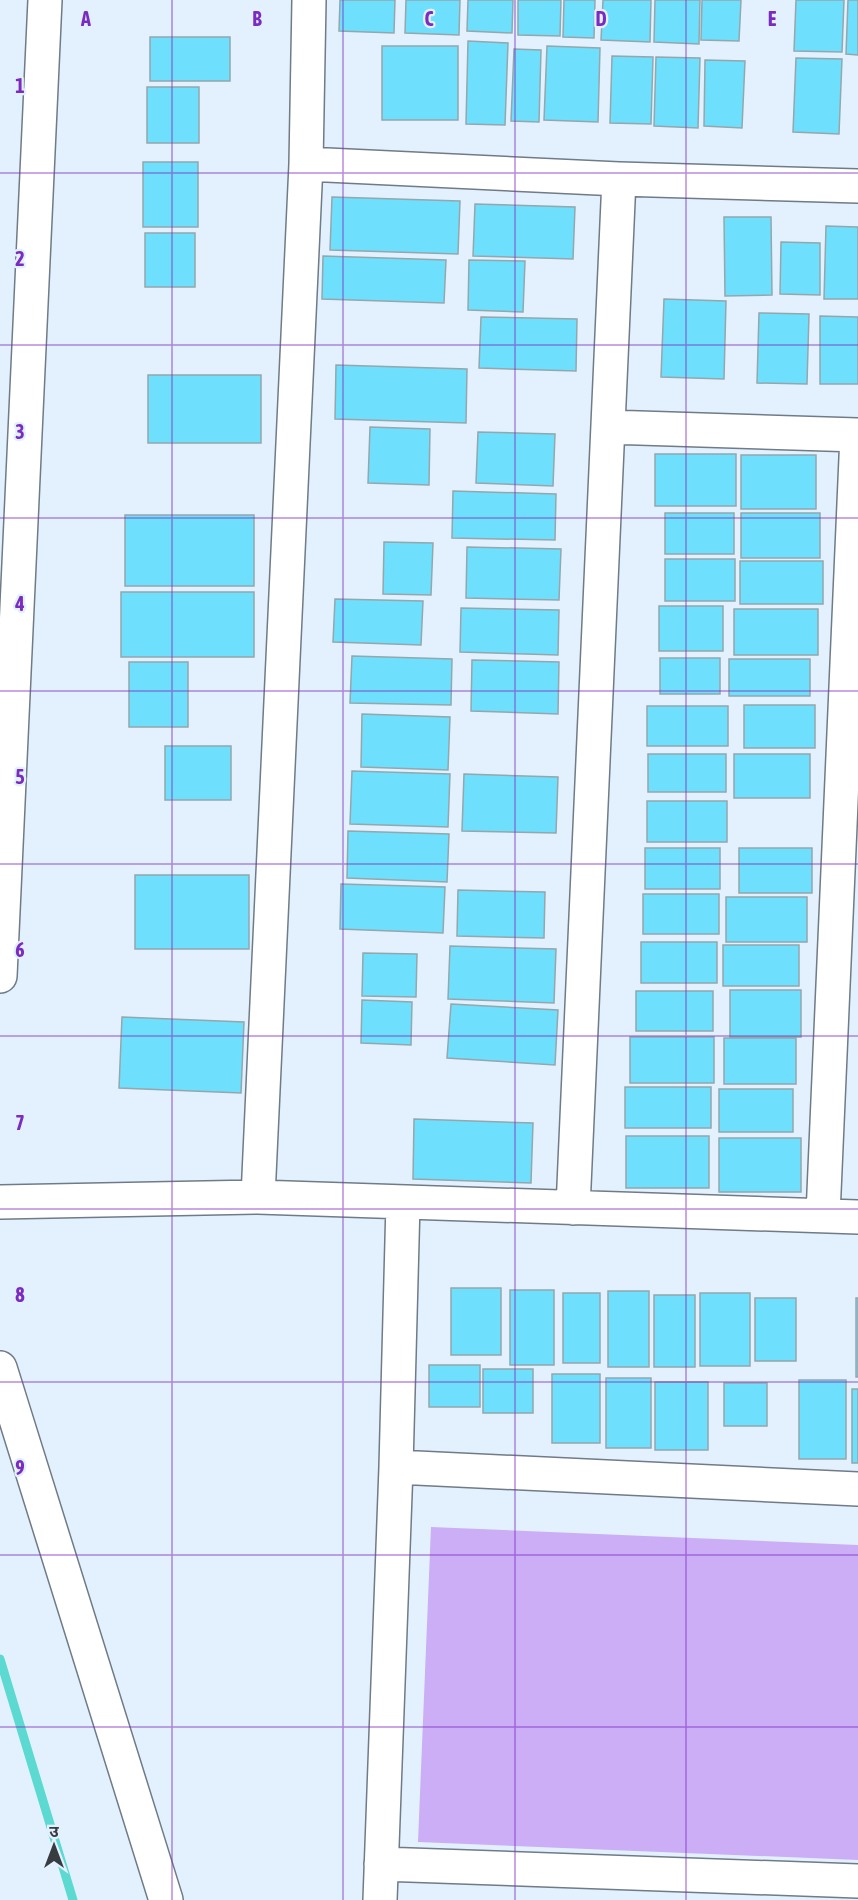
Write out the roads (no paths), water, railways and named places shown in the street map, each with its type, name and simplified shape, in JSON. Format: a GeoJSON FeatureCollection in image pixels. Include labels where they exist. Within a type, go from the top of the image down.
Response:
{"type":"FeatureCollection","features":[{"type":"Feature","properties":{"kind":"street"},"geometry":{"type":"LineString","coordinates":[[0,976],[45,0]]}},
{"type":"Feature","properties":{"kind":"street"},"geometry":{"type":"LineString","coordinates":[[258,1197],[306,164],[309,0]]}},
{"type":"Feature","properties":{"kind":"street"},"geometry":{"type":"LineString","coordinates":[[306,164],[619,179],[858,186]]}},
{"type":"Feature","properties":{"kind":"street"},"geometry":{"type":"LineString","coordinates":[[573,1208],[619,179]]}},
{"type":"Feature","properties":{"kind":"street"},"geometry":{"type":"LineString","coordinates":[[608,427],[858,435],[823,1215]]}},
{"type":"Feature","properties":{"kind":"street"},"geometry":{"type":"LineString","coordinates":[[0,1202],[258,1197],[858,1217]]}},
{"type":"Feature","properties":{"kind":"street"},"geometry":{"type":"LineString","coordinates":[[380,1900],[403,1203]]}},
{"type":"Feature","properties":{"kind":"street"},"geometry":{"type":"LineString","coordinates":[[0,1368],[166,1900]]}},
{"type":"Feature","properties":{"kind":"street"},"geometry":{"type":"LineString","coordinates":[[396,1467],[858,1488]]}},
{"type":"Feature","properties":{"kind":"street"},"geometry":{"type":"LineString","coordinates":[[381,1864],[858,1881]]}},
{"type":"Feature","properties":{"kind":"waterway"},"geometry":{"type":"LineString","coordinates":[[0,1659],[73,1900]]}}]}
